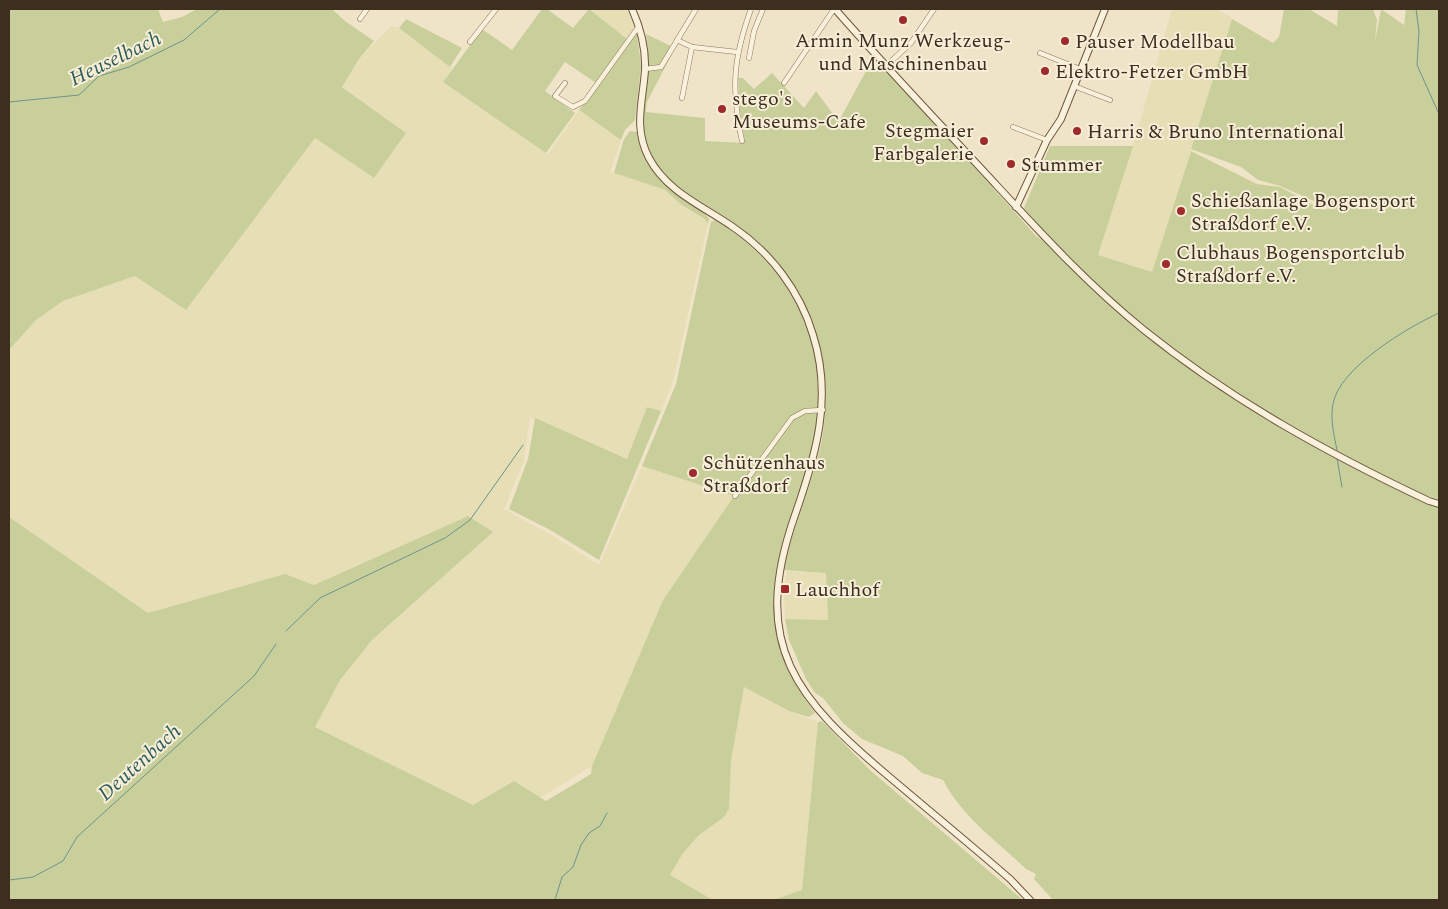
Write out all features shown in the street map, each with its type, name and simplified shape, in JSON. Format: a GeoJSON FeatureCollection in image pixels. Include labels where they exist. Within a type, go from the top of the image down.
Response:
{"type":"FeatureCollection","features":[{"type":"Feature","properties":{"kind":"main road"},"geometry":{"type":"LineString","coordinates":[[632,9],[640,26],[645,69],[639,109],[640,128],[648,156],[660,175],[673,188],[747,237],[766,255],[788,282],[798,299],[813,335],[821,364],[823,410],[813,464],[788,536],[778,579],[777,613],[780,636],[791,667],[807,698],[840,734],[1010,879],[1030,900]]}},
{"type":"Feature","properties":{"kind":"main road"},"geometry":{"type":"LineString","coordinates":[[834,9],[1032,225],[1066,260],[1122,312],[1200,371],[1313,442],[1401,488],[1439,504]]}},
{"type":"Feature","properties":{"kind":"main road"},"geometry":{"type":"LineString","coordinates":[[1016,207],[1047,140],[1061,119],[1105,9]]}},
{"type":"Feature","properties":{"kind":"street"},"geometry":{"type":"LineString","coordinates":[[360,19],[367,9]]}},
{"type":"Feature","properties":{"kind":"street"},"geometry":{"type":"LineString","coordinates":[[470,42],[496,9]]}},
{"type":"Feature","properties":{"kind":"street"},"geometry":{"type":"LineString","coordinates":[[645,69],[661,67],[696,9]]}},
{"type":"Feature","properties":{"kind":"street"},"geometry":{"type":"LineString","coordinates":[[742,141],[734,88],[737,52],[751,9]]}},
{"type":"Feature","properties":{"kind":"street"},"geometry":{"type":"LineString","coordinates":[[749,58],[754,32],[763,9]]}},
{"type":"Feature","properties":{"kind":"street"},"geometry":{"type":"LineString","coordinates":[[784,82],[834,9]]}},
{"type":"Feature","properties":{"kind":"street"},"geometry":{"type":"LineString","coordinates":[[887,65],[911,43],[934,9]]}},
{"type":"Feature","properties":{"kind":"street"},"geometry":{"type":"LineString","coordinates":[[564,84],[555,96],[573,107],[585,101],[640,26]]}},
{"type":"Feature","properties":{"kind":"street"},"geometry":{"type":"LineString","coordinates":[[677,40],[692,47],[737,52]]}},
{"type":"Feature","properties":{"kind":"street"},"geometry":{"type":"LineString","coordinates":[[682,98],[692,47]]}},
{"type":"Feature","properties":{"kind":"street"},"geometry":{"type":"LineString","coordinates":[[1040,53],[1080,69]]}},
{"type":"Feature","properties":{"kind":"street"},"geometry":{"type":"LineString","coordinates":[[1074,86],[1110,100]]}},
{"type":"Feature","properties":{"kind":"street"},"geometry":{"type":"LineString","coordinates":[[1013,127],[1047,140]]}},
{"type":"Feature","properties":{"kind":"street"},"geometry":{"type":"LineString","coordinates":[[736,496],[792,418],[805,411],[823,410]]}},
{"type":"Feature","properties":{"kind":"shaded area"},"geometry":{"type":"Polygon","coordinates":[[[589,9],[627,9],[636,29],[627,39],[589,9]]]}},
{"type":"Feature","properties":{"kind":"shaded area"},"geometry":{"type":"Polygon","coordinates":[[[1172,9],[1217,9],[1232,18],[1152,273],[1098,256],[1138,129],[1172,9]]]}},
{"type":"Feature","properties":{"kind":"shaded area"},"geometry":{"type":"Polygon","coordinates":[[[391,26],[399,28],[452,68],[443,82],[548,154],[579,110],[621,140],[610,172],[665,190],[682,205],[705,219],[708,224],[672,385],[661,411],[647,407],[628,459],[530,417],[524,460],[504,509],[599,565],[642,466],[734,496],[663,600],[592,766],[540,798],[514,781],[473,805],[315,727],[340,680],[372,640],[493,532],[468,516],[314,585],[285,574],[148,613],[9,517],[9,350],[36,320],[63,301],[135,276],[186,310],[315,138],[374,178],[406,133],[342,86],[359,59],[391,26]]]}},
{"type":"Feature","properties":{"kind":"shaded area"},"geometry":{"type":"Polygon","coordinates":[[[787,571],[826,573],[828,620],[785,619],[784,591],[787,571]]]}},
{"type":"Feature","properties":{"kind":"shaded area"},"geometry":{"type":"Polygon","coordinates":[[[744,687],[789,711],[818,722],[802,890],[773,900],[713,900],[670,875],[683,853],[699,835],[724,817],[729,809],[731,761],[744,687]]]}},
{"type":"Feature","properties":{"kind":"green space"},"geometry":{"type":"Polygon","coordinates":[[[9,9],[158,9],[163,22],[182,17],[197,9],[332,9],[345,21],[374,41],[359,59],[342,87],[406,133],[374,178],[315,138],[186,310],[135,276],[63,301],[36,320],[9,350],[9,9]]]}},
{"type":"Feature","properties":{"kind":"green space"},"geometry":{"type":"Polygon","coordinates":[[[542,9],[547,9],[573,28],[589,9],[627,39],[596,83],[565,62],[545,91],[575,113],[546,153],[443,82],[482,29],[512,50],[542,9]]]}},
{"type":"Feature","properties":{"kind":"green space"},"geometry":{"type":"Polygon","coordinates":[[[1284,9],[1309,9],[1337,26],[1338,9],[1373,9],[1377,20],[1375,42],[1381,9],[1404,25],[1406,9],[1439,9],[1439,499],[1430,497],[1387,477],[1369,473],[1439,506],[1439,900],[1053,900],[1034,879],[1036,874],[1026,869],[970,817],[951,794],[943,780],[922,773],[903,756],[862,739],[843,723],[823,698],[815,693],[806,679],[789,640],[785,619],[828,620],[826,573],[783,570],[814,472],[822,439],[825,417],[824,392],[815,340],[796,291],[783,270],[768,253],[672,183],[663,174],[648,152],[642,129],[648,66],[646,34],[675,48],[647,102],[646,112],[705,118],[705,141],[745,143],[740,111],[738,78],[743,78],[754,89],[772,73],[804,108],[816,91],[833,114],[840,119],[873,58],[919,105],[1036,236],[1048,242],[1052,241],[1024,208],[1050,146],[1133,146],[1098,255],[1152,272],[1191,151],[1257,184],[1280,187],[1323,210],[1330,208],[1280,186],[1258,180],[1241,167],[1191,149],[1232,19],[1273,43],[1279,37],[1284,9]]]}},
{"type":"Feature","properties":{"kind":"green space"},"geometry":{"type":"Polygon","coordinates":[[[406,19],[462,48],[450,67],[399,28],[406,19]]]}},
{"type":"Feature","properties":{"kind":"green space"},"geometry":{"type":"Polygon","coordinates":[[[637,33],[641,66],[635,120],[625,130],[621,140],[579,110],[637,33]]]}},
{"type":"Feature","properties":{"kind":"green space"},"geometry":{"type":"Polygon","coordinates":[[[630,131],[637,132],[640,143],[655,173],[678,196],[705,214],[709,219],[708,224],[705,219],[682,205],[665,190],[614,173],[624,139],[630,131]]]}},
{"type":"Feature","properties":{"kind":"green space"},"geometry":{"type":"Polygon","coordinates":[[[715,220],[744,240],[769,264],[789,290],[804,319],[814,350],[819,383],[819,417],[808,471],[782,548],[774,588],[774,609],[782,651],[799,689],[815,713],[809,717],[789,711],[744,687],[731,761],[729,809],[724,817],[699,835],[683,853],[670,875],[713,900],[9,900],[9,517],[148,613],[285,574],[314,585],[468,516],[493,532],[372,640],[340,680],[315,727],[473,805],[514,781],[546,801],[591,774],[592,766],[663,600],[734,496],[642,466],[676,384],[711,222],[715,220]]]}},
{"type":"Feature","properties":{"kind":"green space"},"geometry":{"type":"Polygon","coordinates":[[[647,407],[661,411],[599,560],[552,531],[509,509],[528,459],[535,418],[627,459],[647,407]]]}},
{"type":"Feature","properties":{"kind":"green space"},"geometry":{"type":"Polygon","coordinates":[[[822,721],[871,771],[1023,900],[773,900],[802,890],[818,722],[822,721]]]}},
{"type":"Feature","properties":{"kind":"waterway","name":"Heuselbach"},"geometry":{"type":"LineString","coordinates":[[9,102],[79,95],[99,76],[129,67],[184,40],[220,9]]}},
{"type":"Feature","properties":{"kind":"waterway"},"geometry":{"type":"LineString","coordinates":[[1416,9],[1419,31],[1417,65],[1439,114]]}},
{"type":"Feature","properties":{"kind":"waterway"},"geometry":{"type":"LineString","coordinates":[[1337,450],[1332,410],[1338,390],[1361,363],[1377,350],[1393,338],[1439,313]]}},
{"type":"Feature","properties":{"kind":"waterway","name":"Deutenbach"},"geometry":{"type":"LineString","coordinates":[[286,631],[320,598],[445,538],[470,520],[523,445]]}},
{"type":"Feature","properties":{"kind":"waterway"},"geometry":{"type":"LineString","coordinates":[[1337,458],[1342,487]]}},
{"type":"Feature","properties":{"kind":"waterway","name":"Deutenbach"},"geometry":{"type":"LineString","coordinates":[[9,880],[33,877],[63,861],[77,837],[254,676],[276,644]]}},
{"type":"Feature","properties":{"kind":"waterway"},"geometry":{"type":"LineString","coordinates":[[555,900],[562,877],[573,867],[581,845],[589,833],[600,826],[607,813]]}},
{"type":"Feature","properties":{"kind":"place","name":"Armin Munz Werkzeug- und Maschinenbau"},"geometry":{"type":"Point","coordinates":[903,20]}},
{"type":"Feature","properties":{"kind":"place","name":"Pauser Modellbau"},"geometry":{"type":"Point","coordinates":[1065,41]}},
{"type":"Feature","properties":{"kind":"place","name":"Elektro-Fetzer GmbH"},"geometry":{"type":"Point","coordinates":[1045,71]}},
{"type":"Feature","properties":{"kind":"place","name":"stego's Museums-Cafe"},"geometry":{"type":"Point","coordinates":[722,109]}},
{"type":"Feature","properties":{"kind":"place","name":"Harris & Bruno International"},"geometry":{"type":"Point","coordinates":[1077,131]}},
{"type":"Feature","properties":{"kind":"place","name":"Stegmaier Farbgalerie"},"geometry":{"type":"Point","coordinates":[984,141]}},
{"type":"Feature","properties":{"kind":"place","name":"Stummer"},"geometry":{"type":"Point","coordinates":[1011,164]}},
{"type":"Feature","properties":{"kind":"place","name":"Schießanlage Bogensport Straßdorf e.V."},"geometry":{"type":"Point","coordinates":[1181,211]}},
{"type":"Feature","properties":{"kind":"place","name":"Clubhaus Bogensportclub Straßdorf e.V."},"geometry":{"type":"Point","coordinates":[1166,264]}},
{"type":"Feature","properties":{"kind":"place","name":"Schützenhaus Straßdorf"},"geometry":{"type":"Point","coordinates":[693,473]}},
{"type":"Feature","properties":{"kind":"place","name":"Lauchhof"},"geometry":{"type":"Point","coordinates":[785,589]}}]}
